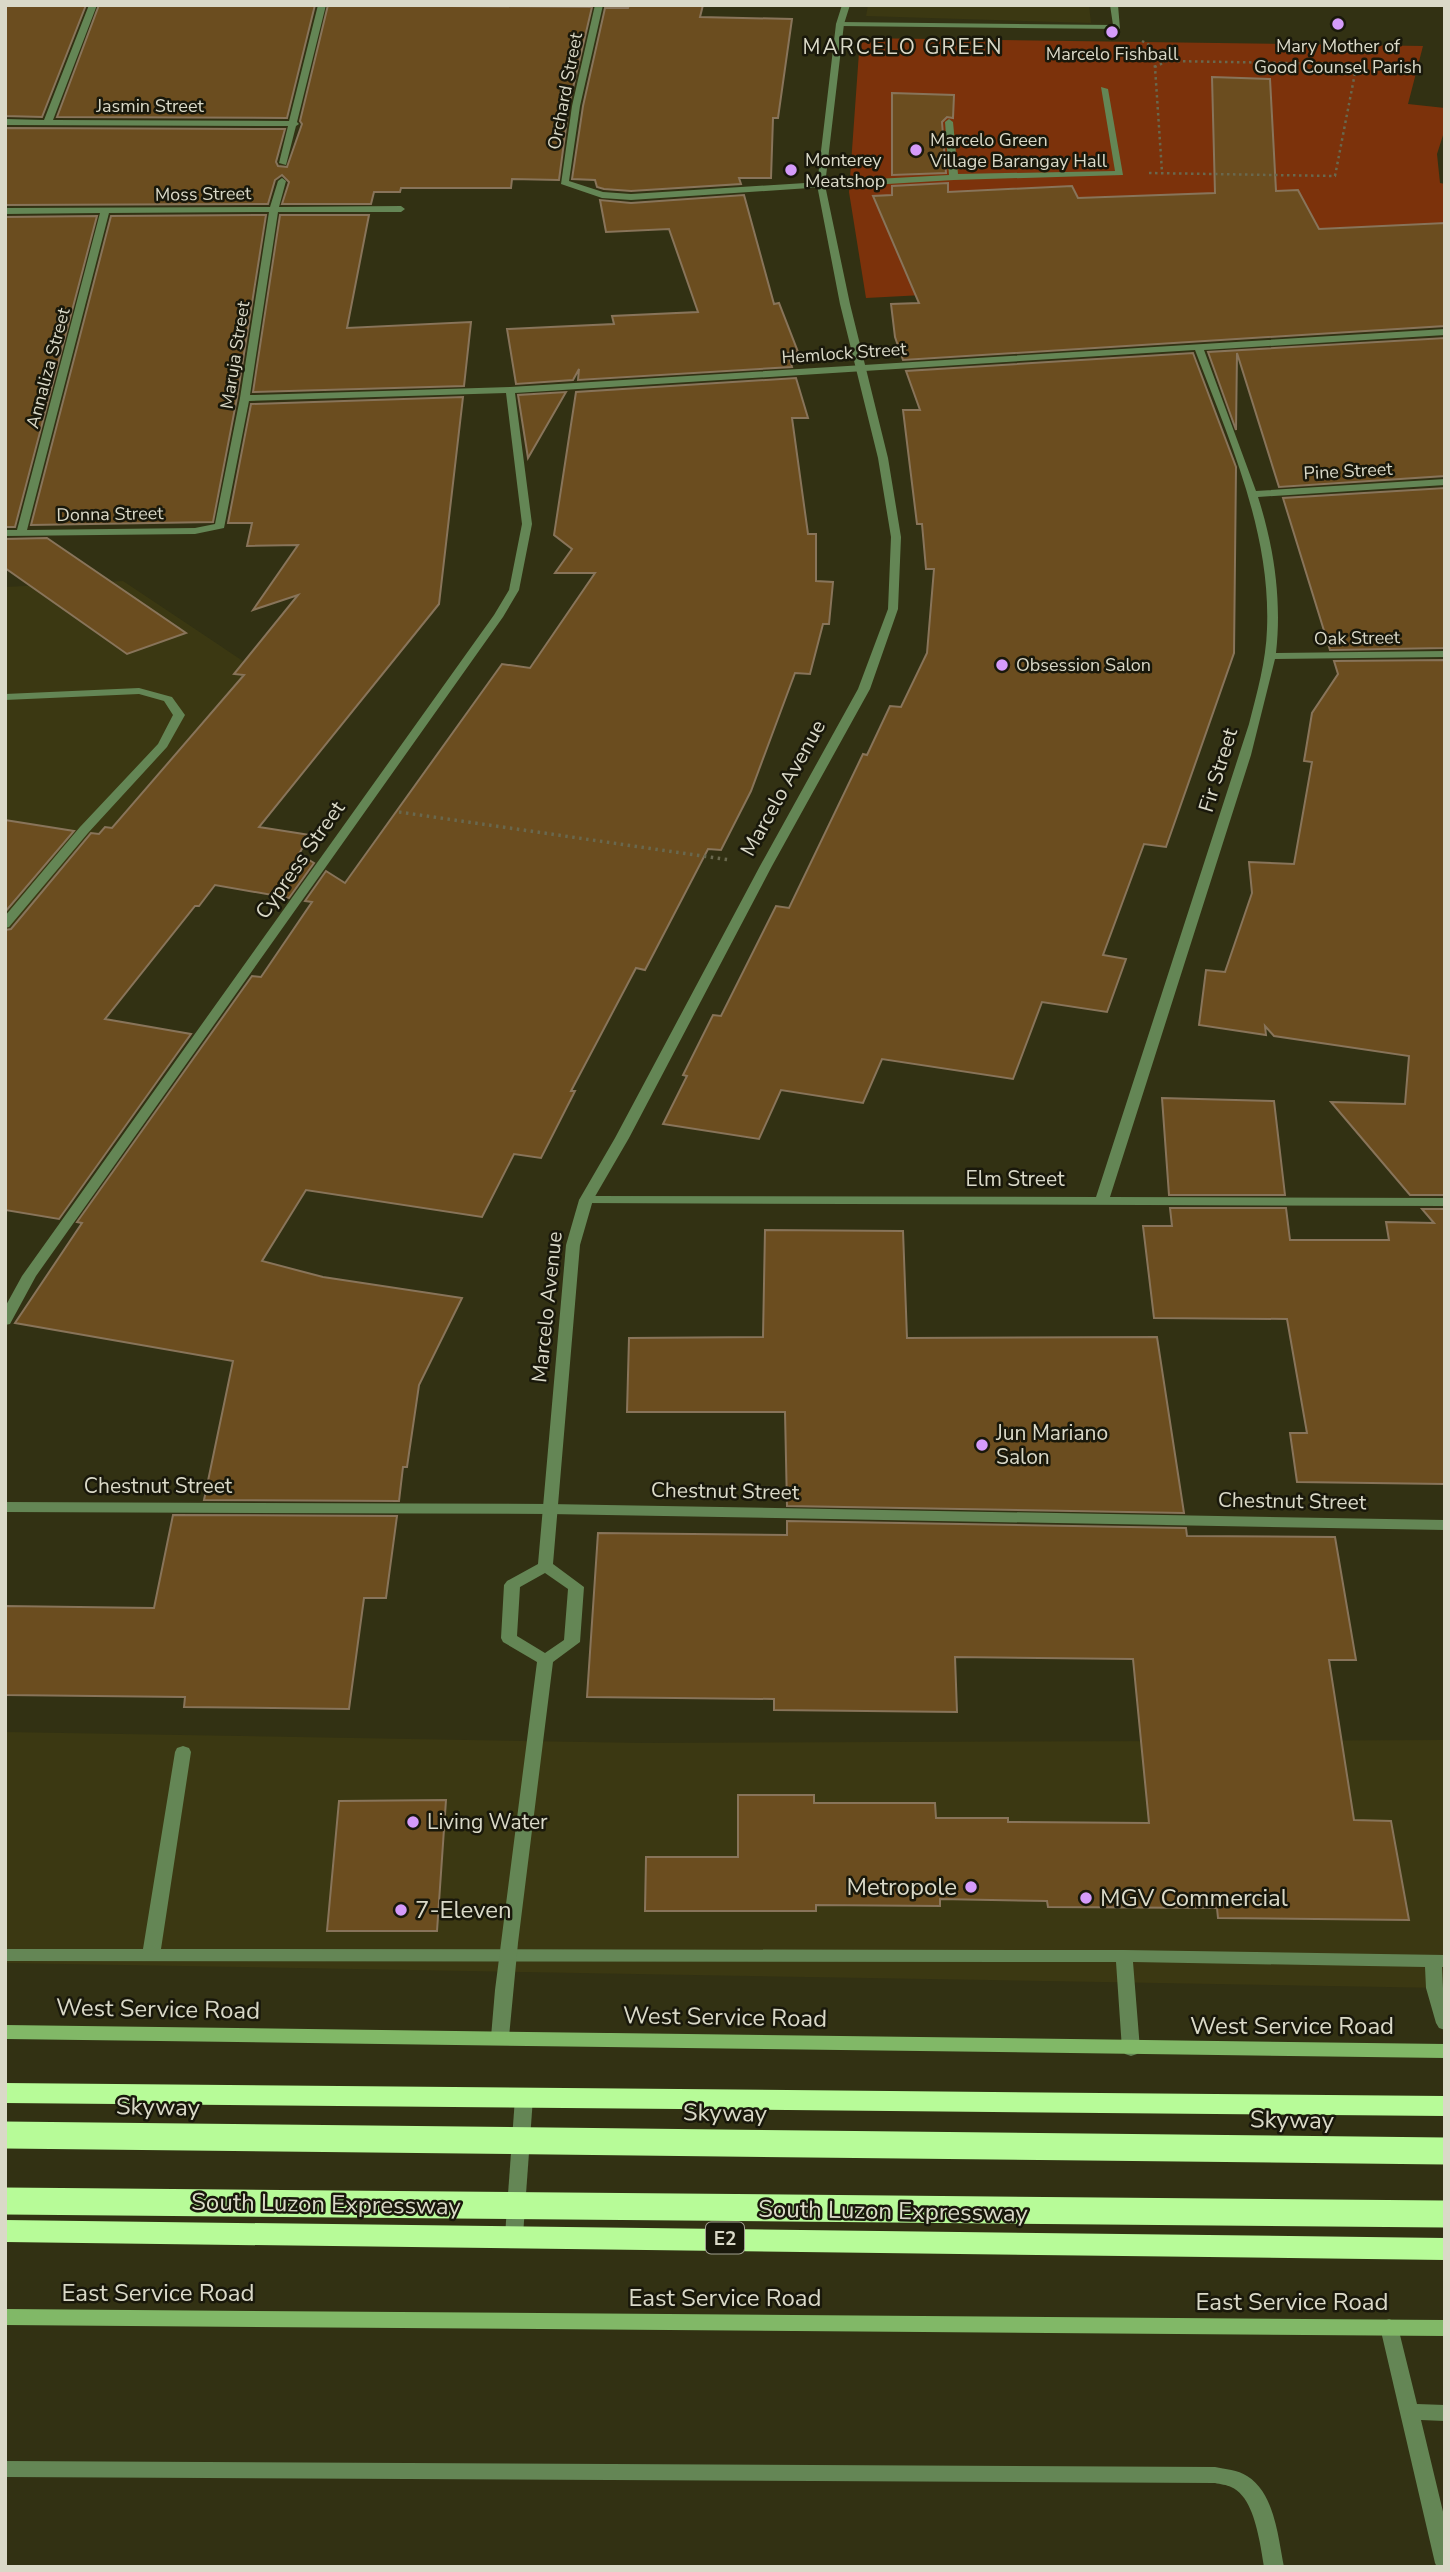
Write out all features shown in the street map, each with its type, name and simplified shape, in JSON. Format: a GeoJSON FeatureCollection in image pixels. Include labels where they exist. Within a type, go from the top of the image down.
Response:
{"type":"FeatureCollection","features":[{"type":"Feature","properties":{"kind":"highway"},"geometry":{"type":"LineString","coordinates":[[5,2093],[1445,2106]]}},
{"type":"Feature","properties":{"kind":"highway","name":"Skyway"},"geometry":{"type":"LineString","coordinates":[[5,2135],[1445,2151]]}},
{"type":"Feature","properties":{"kind":"highway","name":"E2"},"geometry":{"type":"LineString","coordinates":[[5,2201],[1445,2214]]}},
{"type":"Feature","properties":{"kind":"highway","name":"South Luzon Expressway"},"geometry":{"type":"LineString","coordinates":[[5,2231],[514,2235],[1445,2249]]}},
{"type":"Feature","properties":{"kind":"main road","name":"West Service Road"},"geometry":{"type":"LineString","coordinates":[[5,2032],[500,2037],[1131,2049],[1445,2051]]}},
{"type":"Feature","properties":{"kind":"main road","name":"East Service Road"},"geometry":{"type":"LineString","coordinates":[[5,2316],[1445,2328]]}},
{"type":"Feature","properties":{"kind":"street"},"geometry":{"type":"LineString","coordinates":[[48,121],[93,5]]}},
{"type":"Feature","properties":{"kind":"street"},"geometry":{"type":"LineString","coordinates":[[283,163],[295,124],[322,5]]}},
{"type":"Feature","properties":{"kind":"street","name":"Orchard Street"},"geometry":{"type":"LineString","coordinates":[[599,5],[576,106],[564,182],[602,195],[631,197],[821,185]]}},
{"type":"Feature","properties":{"kind":"street","name":"Marcelo Avenue"},"geometry":{"type":"LineString","coordinates":[[545,1566],[573,1245],[586,1200],[864,689],[893,609],[896,537],[883,458],[860,368],[821,185],[840,24],[845,5]]}},
{"type":"Feature","properties":{"kind":"street"},"geometry":{"type":"LineString","coordinates":[[840,24],[1117,27],[1114,5]]}},
{"type":"Feature","properties":{"kind":"street"},"geometry":{"type":"LineString","coordinates":[[821,185],[954,177],[1120,173],[1104,89]]}},
{"type":"Feature","properties":{"kind":"street","name":"Jasmin Street"},"geometry":{"type":"LineString","coordinates":[[5,122],[295,124]]}},
{"type":"Feature","properties":{"kind":"street"},"geometry":{"type":"LineString","coordinates":[[949,122],[954,177]]}},
{"type":"Feature","properties":{"kind":"street","name":"Maruja Street"},"geometry":{"type":"LineString","coordinates":[[214,529],[223,522],[274,208],[282,181]]}},
{"type":"Feature","properties":{"kind":"street","name":"Moss Street"},"geometry":{"type":"LineString","coordinates":[[5,211],[401,209]]}},
{"type":"Feature","properties":{"kind":"street","name":"Annaliza Street"},"geometry":{"type":"LineString","coordinates":[[21,533],[105,211]]}},
{"type":"Feature","properties":{"kind":"street","name":"Hemlock Street"},"geometry":{"type":"LineString","coordinates":[[245,398],[510,390],[1445,332]]}},
{"type":"Feature","properties":{"kind":"street","name":"Fir Street"},"geometry":{"type":"LineString","coordinates":[[1102,1199],[1241,765],[1270,656],[1273,608],[1269,567],[1254,494],[1198,347]]}},
{"type":"Feature","properties":{"kind":"street","name":"Cypress Street"},"geometry":{"type":"LineString","coordinates":[[5,1321],[29,1276],[499,615],[514,590],[527,524],[510,390]]}},
{"type":"Feature","properties":{"kind":"street","name":"Pine Street"},"geometry":{"type":"LineString","coordinates":[[1254,494],[1445,482]]}},
{"type":"Feature","properties":{"kind":"street","name":"Donna Street"},"geometry":{"type":"LineString","coordinates":[[5,533],[214,529]]}},
{"type":"Feature","properties":{"kind":"street","name":"Oak Street"},"geometry":{"type":"LineString","coordinates":[[1270,656],[1445,654]]}},
{"type":"Feature","properties":{"kind":"street"},"geometry":{"type":"LineString","coordinates":[[5,697],[139,691],[168,699],[179,715],[163,746],[84,830],[5,924]]}},
{"type":"Feature","properties":{"kind":"street","name":"Elm Street"},"geometry":{"type":"LineString","coordinates":[[586,1200],[1102,1199],[1445,1202]]}},
{"type":"Feature","properties":{"kind":"street","name":"Chestnut Street"},"geometry":{"type":"LineString","coordinates":[[5,1507],[550,1509],[1445,1525]]}},
{"type":"Feature","properties":{"kind":"street"},"geometry":{"type":"LineString","coordinates":[[545,1566],[576,1587],[572,1642],[545,1660],[509,1638],[512,1585],[545,1566]]}},
{"type":"Feature","properties":{"kind":"street"},"geometry":{"type":"LineString","coordinates":[[500,2037],[507,1956],[538,1742],[545,1660]]}},
{"type":"Feature","properties":{"kind":"street"},"geometry":{"type":"LineString","coordinates":[[151,1955],[183,1752]]}},
{"type":"Feature","properties":{"kind":"street"},"geometry":{"type":"LineString","coordinates":[[5,1955],[1124,1956],[1439,1961],[1435,1988],[1445,2023]]}},
{"type":"Feature","properties":{"kind":"street"},"geometry":{"type":"LineString","coordinates":[[1124,1956],[1131,2049]]}},
{"type":"Feature","properties":{"kind":"street"},"geometry":{"type":"LineString","coordinates":[[514,2235],[524,2098]]}},
{"type":"Feature","properties":{"kind":"street"},"geometry":{"type":"LineString","coordinates":[[1389,2328],[1445,2563]]}},
{"type":"Feature","properties":{"kind":"street"},"geometry":{"type":"LineString","coordinates":[[1408,2412],[1445,2413]]}},
{"type":"Feature","properties":{"kind":"street"},"geometry":{"type":"LineString","coordinates":[[5,2469],[1215,2475],[1240,2482],[1258,2502],[1266,2524],[1274,2567]]}},
{"type":"Feature","properties":{"kind":"path"},"geometry":{"type":"LineString","coordinates":[[1120,173],[1335,176],[1356,68],[1351,65],[1167,61],[1155,68],[1162,173]]}},
{"type":"Feature","properties":{"kind":"path"},"geometry":{"type":"LineString","coordinates":[[362,807],[766,866]]}},
{"type":"Feature","properties":{"kind":"shaded area"},"geometry":{"type":"Polygon","coordinates":[[[868,5],[1089,5],[1091,23],[866,16],[868,5]]]}},
{"type":"Feature","properties":{"kind":"shaded area"},"geometry":{"type":"Polygon","coordinates":[[[860,38],[1423,46],[1408,104],[1445,108],[1445,129],[1437,154],[1440,183],[1445,184],[1445,268],[866,298],[849,192],[860,38]]]}},
{"type":"Feature","properties":{"kind":"shaded area"},"geometry":{"type":"Polygon","coordinates":[[[123,581],[258,671],[5,977],[5,587],[123,581]]]}},
{"type":"Feature","properties":{"kind":"shaded area"},"geometry":{"type":"Polygon","coordinates":[[[5,1732],[644,1743],[1445,1740],[1445,1988],[5,1963],[5,1732]]]}},
{"type":"Feature","properties":{"kind":"building"},"geometry":{"type":"Polygon","coordinates":[[[5,5],[86,5],[42,117],[5,116],[5,5]]]}},
{"type":"Feature","properties":{"kind":"building"},"geometry":{"type":"Polygon","coordinates":[[[99,5],[315,5],[287,118],[57,117],[99,5]]]}},
{"type":"Feature","properties":{"kind":"building"},"geometry":{"type":"Polygon","coordinates":[[[328,5],[592,7],[569,105],[559,180],[512,179],[511,188],[401,188],[400,192],[374,192],[371,204],[282,204],[289,182],[282,175],[275,180],[268,204],[5,205],[5,128],[285,129],[276,162],[278,166],[287,167],[302,124],[300,121],[328,5]]]}},
{"type":"Feature","properties":{"kind":"building"},"geometry":{"type":"Polygon","coordinates":[[[629,5],[703,5],[700,17],[792,19],[778,118],[773,118],[771,178],[739,178],[741,184],[631,191],[597,187],[595,180],[572,179],[583,106],[605,8],[628,8],[629,5]]]}},
{"type":"Feature","properties":{"kind":"building"},"geometry":{"type":"Polygon","coordinates":[[[1212,77],[1270,79],[1276,191],[1298,190],[1319,229],[1445,223],[1445,326],[903,360],[895,337],[891,304],[919,303],[873,196],[892,195],[892,186],[948,183],[948,192],[1072,186],[1078,198],[1215,193],[1212,77]]]}},
{"type":"Feature","properties":{"kind":"building"},"geometry":{"type":"Polygon","coordinates":[[[892,93],[954,95],[953,118],[947,117],[942,122],[946,173],[892,175],[892,93]]]}},
{"type":"Feature","properties":{"kind":"building"},"geometry":{"type":"Polygon","coordinates":[[[744,195],[774,304],[779,303],[798,352],[788,353],[792,367],[578,380],[579,369],[573,380],[516,384],[507,329],[614,324],[612,316],[698,312],[669,229],[606,232],[600,200],[631,203],[744,195]]]}},
{"type":"Feature","properties":{"kind":"building"},"geometry":{"type":"Polygon","coordinates":[[[266,215],[237,398],[213,522],[31,525],[111,216],[266,215]]]}},
{"type":"Feature","properties":{"kind":"building"},"geometry":{"type":"Polygon","coordinates":[[[280,215],[369,215],[347,328],[471,322],[464,386],[253,392],[280,215]]]}},
{"type":"Feature","properties":{"kind":"building"},"geometry":{"type":"Polygon","coordinates":[[[97,216],[15,527],[5,527],[5,217],[97,216]]]}},
{"type":"Feature","properties":{"kind":"building"},"geometry":{"type":"Polygon","coordinates":[[[1445,338],[1445,476],[1279,487],[1237,353],[1236,430],[1208,352],[1445,338]]]}},
{"type":"Feature","properties":{"kind":"building"},"geometry":{"type":"Polygon","coordinates":[[[1193,353],[1236,467],[1234,653],[1166,847],[1144,844],[1103,955],[1126,959],[1107,1012],[1042,1002],[1013,1079],[882,1059],[863,1103],[781,1090],[759,1139],[663,1124],[687,1076],[683,1075],[713,1015],[721,1016],[776,906],[789,908],[863,754],[867,755],[890,706],[901,707],[927,653],[934,569],[926,569],[922,524],[917,524],[903,410],[920,410],[906,371],[1193,353]]]}},
{"type":"Feature","properties":{"kind":"building"},"geometry":{"type":"Polygon","coordinates":[[[796,378],[808,418],[792,418],[808,534],[816,534],[816,581],[833,582],[829,624],[823,624],[810,674],[795,673],[751,791],[721,850],[708,849],[645,970],[636,968],[571,1091],[575,1091],[541,1158],[514,1154],[482,1217],[306,1190],[262,1261],[323,1277],[462,1298],[419,1385],[407,1467],[403,1467],[399,1501],[204,1500],[233,1361],[15,1323],[82,1223],[77,1222],[252,976],[261,977],[312,902],[305,901],[326,871],[345,883],[502,664],[530,668],[595,573],[555,573],[572,549],[554,535],[576,392],[796,378]]]}},
{"type":"Feature","properties":{"kind":"building"},"geometry":{"type":"Polygon","coordinates":[[[566,392],[528,458],[518,395],[566,392]]]}},
{"type":"Feature","properties":{"kind":"building"},"geometry":{"type":"Polygon","coordinates":[[[463,397],[439,604],[259,827],[310,835],[299,854],[314,863],[289,898],[215,885],[199,906],[195,906],[105,1019],[191,1034],[59,1219],[5,1210],[5,930],[11,929],[91,833],[99,834],[105,827],[112,828],[244,675],[234,674],[298,595],[253,610],[298,545],[247,546],[252,523],[228,523],[251,404],[463,397]]]}},
{"type":"Feature","properties":{"kind":"building"},"geometry":{"type":"Polygon","coordinates":[[[1445,488],[1445,648],[1330,650],[1283,498],[1445,488]]]}},
{"type":"Feature","properties":{"kind":"building"},"geometry":{"type":"Polygon","coordinates":[[[47,538],[186,633],[127,654],[5,568],[5,539],[47,538]]]}},
{"type":"Feature","properties":{"kind":"building"},"geometry":{"type":"Polygon","coordinates":[[[1445,660],[1445,1195],[1410,1195],[1331,1102],[1405,1104],[1409,1056],[1274,1036],[1265,1026],[1266,1035],[1199,1025],[1206,970],[1225,972],[1252,893],[1249,862],[1294,864],[1312,762],[1304,761],[1312,713],[1338,674],[1334,661],[1445,660]]]}},
{"type":"Feature","properties":{"kind":"building"},"geometry":{"type":"Polygon","coordinates":[[[5,820],[74,831],[5,912],[5,820]]]}},
{"type":"Feature","properties":{"kind":"building"},"geometry":{"type":"Polygon","coordinates":[[[1162,1098],[1274,1101],[1285,1195],[1169,1195],[1162,1098]]]}},
{"type":"Feature","properties":{"kind":"building"},"geometry":{"type":"Polygon","coordinates":[[[1170,1208],[1286,1208],[1290,1240],[1389,1240],[1386,1222],[1434,1223],[1422,1209],[1445,1209],[1445,1484],[1297,1482],[1290,1433],[1307,1433],[1287,1319],[1154,1318],[1143,1226],[1172,1226],[1170,1208]]]}},
{"type":"Feature","properties":{"kind":"building"},"geometry":{"type":"Polygon","coordinates":[[[765,1230],[903,1231],[907,1338],[1157,1337],[1184,1513],[787,1506],[785,1412],[627,1412],[629,1338],[763,1337],[765,1230]]]}},
{"type":"Feature","properties":{"kind":"building"},"geometry":{"type":"Polygon","coordinates":[[[173,1515],[397,1516],[386,1598],[364,1598],[349,1709],[184,1707],[185,1697],[5,1695],[5,1606],[154,1608],[173,1515]]]}},
{"type":"Feature","properties":{"kind":"building"},"geometry":{"type":"Polygon","coordinates":[[[787,1521],[1186,1528],[1187,1536],[1335,1537],[1356,1660],[1329,1660],[1354,1820],[1391,1821],[1409,1920],[1218,1918],[1217,1908],[1048,1907],[1047,1901],[940,1899],[940,1906],[816,1905],[816,1911],[645,1911],[646,1857],[738,1857],[738,1795],[814,1795],[814,1803],[935,1803],[936,1818],[1008,1818],[1008,1822],[1149,1823],[1133,1659],[955,1657],[957,1712],[774,1710],[774,1699],[587,1697],[598,1533],[787,1535],[787,1521]]]}},
{"type":"Feature","properties":{"kind":"building"},"geometry":{"type":"Polygon","coordinates":[[[446,1800],[437,1931],[327,1931],[339,1801],[446,1800]]]}},
{"type":"Feature","properties":{"kind":"place","name":"Mary Mother of Good Counsel Parish"},"geometry":{"type":"Point","coordinates":[1338,24]}},
{"type":"Feature","properties":{"kind":"place","name":"Marcelo Fishball"},"geometry":{"type":"Point","coordinates":[1112,32]}},
{"type":"Feature","properties":{"kind":"place","name":"Marcelo Green Village Barangay Hall"},"geometry":{"type":"Point","coordinates":[916,150]}},
{"type":"Feature","properties":{"kind":"place","name":"Monterey Meatshop"},"geometry":{"type":"Point","coordinates":[791,170]}},
{"type":"Feature","properties":{"kind":"place","name":"Obsession Salon"},"geometry":{"type":"Point","coordinates":[1002,665]}},
{"type":"Feature","properties":{"kind":"place","name":"Jun Mariano Salon"},"geometry":{"type":"Point","coordinates":[982,1445]}},
{"type":"Feature","properties":{"kind":"place","name":"Living Water"},"geometry":{"type":"Point","coordinates":[413,1822]}},
{"type":"Feature","properties":{"kind":"place","name":"Metropole"},"geometry":{"type":"Point","coordinates":[971,1887]}},
{"type":"Feature","properties":{"kind":"place","name":"MGV Commercial"},"geometry":{"type":"Point","coordinates":[1086,1898]}},
{"type":"Feature","properties":{"kind":"place","name":"7-Eleven"},"geometry":{"type":"Point","coordinates":[401,1910]}},
{"type":"Feature","properties":{"kind":"district","name":"MARCELO GREEN"},"geometry":{"type":"Point","coordinates":[903,47]}}]}
